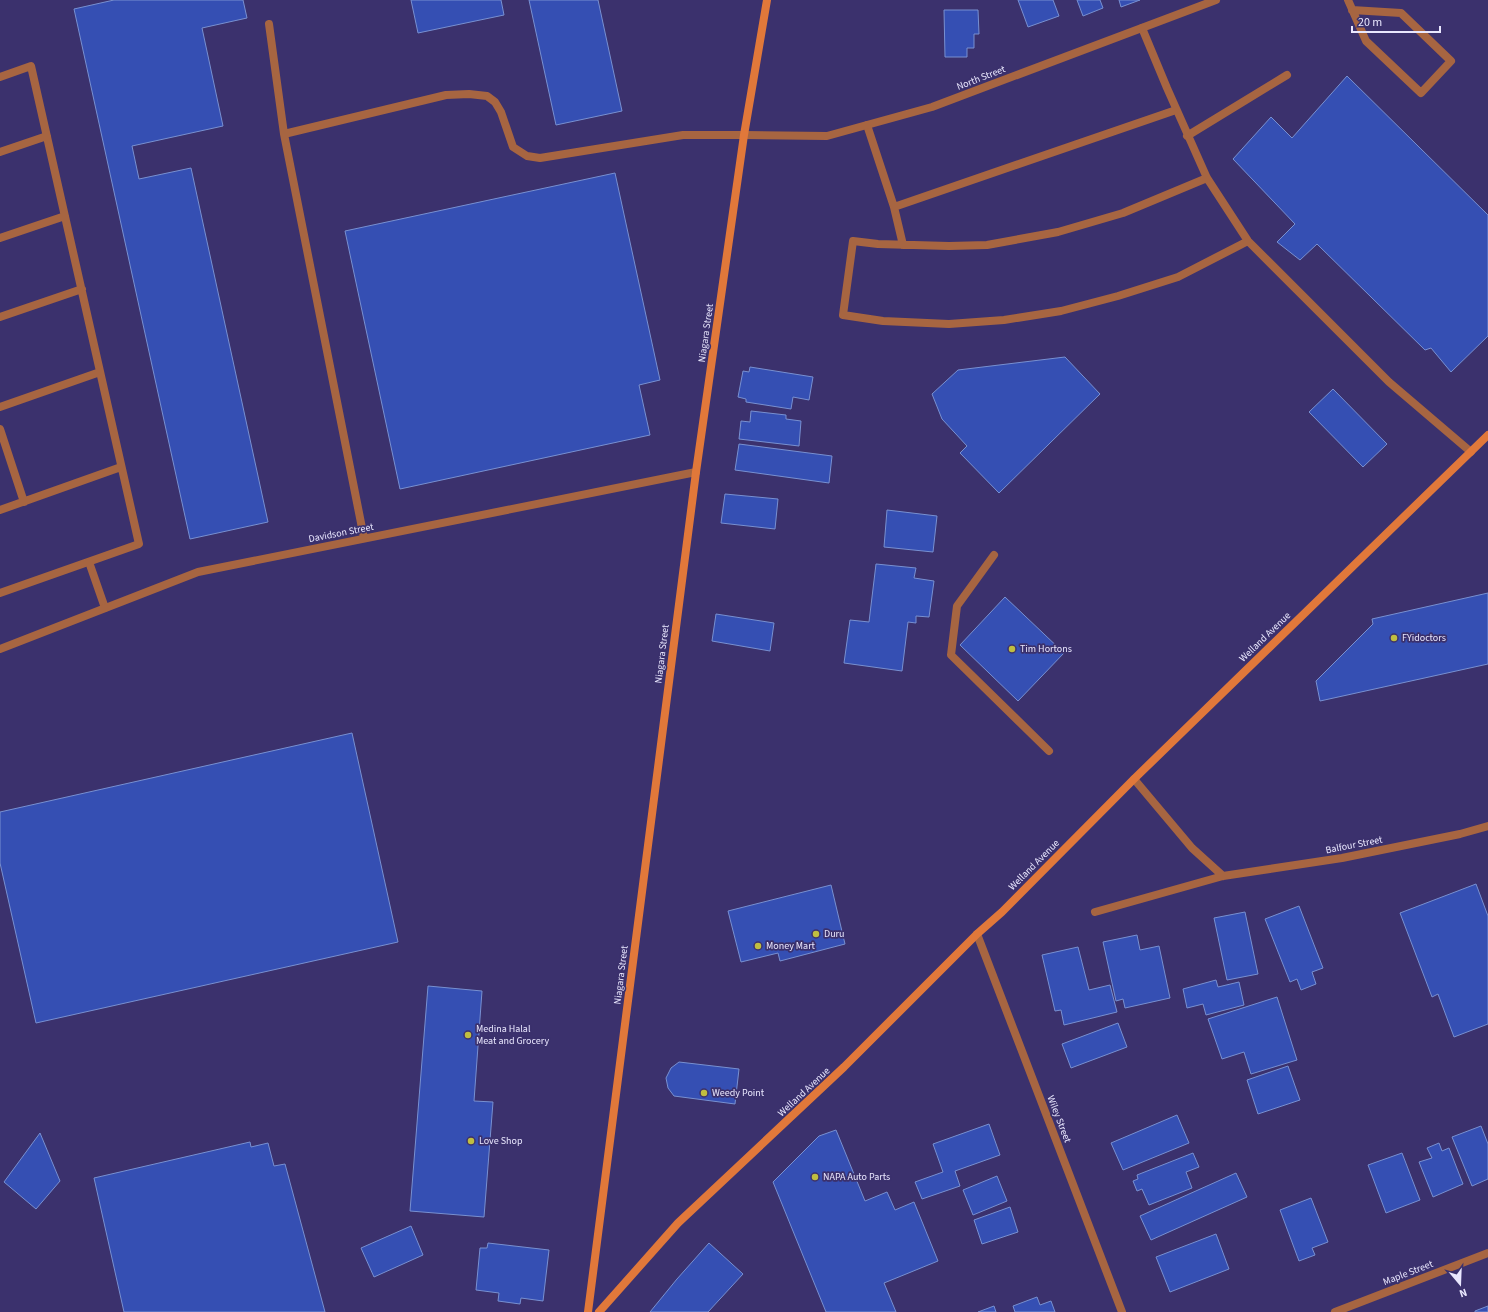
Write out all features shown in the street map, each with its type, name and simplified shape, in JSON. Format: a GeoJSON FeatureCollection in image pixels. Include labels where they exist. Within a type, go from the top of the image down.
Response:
{"type":"FeatureCollection","features":[{"type":"Feature","properties":{"kind":"main road","name":"Niagara Street"},"geometry":{"type":"LineString","coordinates":[[588,1312],[696,472],[744,135],[767,0]]}},
{"type":"Feature","properties":{"kind":"main road","name":"Welland Avenue"},"geometry":{"type":"LineString","coordinates":[[599,1312],[678,1223],[844,1067],[977,934],[1002,912],[1134,779],[1488,435]]}},
{"type":"Feature","properties":{"kind":"street","name":"North Street"},"geometry":{"type":"LineString","coordinates":[[284,134],[446,95],[469,94],[487,96],[495,102],[501,112],[513,147],[527,156],[540,158],[683,135],[827,136],[932,107],[1216,0]]}},
{"type":"Feature","properties":{"kind":"street"},"geometry":{"type":"LineString","coordinates":[[1348,0],[1352,10],[1366,41],[1420,93],[1451,61],[1401,13],[1352,10]]}},
{"type":"Feature","properties":{"kind":"street"},"geometry":{"type":"LineString","coordinates":[[269,24],[284,134],[364,538]]}},
{"type":"Feature","properties":{"kind":"street"},"geometry":{"type":"LineString","coordinates":[[1142,28],[1187,136],[1207,178],[1248,241],[1389,382],[1471,452]]}},
{"type":"Feature","properties":{"kind":"street"},"geometry":{"type":"LineString","coordinates":[[0,77],[31,66],[139,544],[0,593]]}},
{"type":"Feature","properties":{"kind":"street"},"geometry":{"type":"LineString","coordinates":[[1187,136],[1287,75]]}},
{"type":"Feature","properties":{"kind":"street"},"geometry":{"type":"LineString","coordinates":[[894,207],[1176,110]]}},
{"type":"Feature","properties":{"kind":"street"},"geometry":{"type":"LineString","coordinates":[[867,125],[894,207],[903,245]]}},
{"type":"Feature","properties":{"kind":"street"},"geometry":{"type":"LineString","coordinates":[[0,152],[47,136]]}},
{"type":"Feature","properties":{"kind":"street"},"geometry":{"type":"LineString","coordinates":[[1207,178],[1123,213],[1058,232],[987,245],[903,245],[853,241],[843,315],[883,321],[949,324],[1004,320],[1061,311],[1118,296],[1178,277],[1248,241]]}},
{"type":"Feature","properties":{"kind":"street"},"geometry":{"type":"LineString","coordinates":[[0,238],[65,216]]}},
{"type":"Feature","properties":{"kind":"street"},"geometry":{"type":"LineString","coordinates":[[0,317],[82,290]]}},
{"type":"Feature","properties":{"kind":"street"},"geometry":{"type":"LineString","coordinates":[[0,407],[100,372]]}},
{"type":"Feature","properties":{"kind":"street"},"geometry":{"type":"LineString","coordinates":[[0,429],[24,502]]}},
{"type":"Feature","properties":{"kind":"street"},"geometry":{"type":"LineString","coordinates":[[0,510],[122,467]]}},
{"type":"Feature","properties":{"kind":"street","name":"Davidson Street"},"geometry":{"type":"LineString","coordinates":[[0,649],[198,572],[696,472]]}},
{"type":"Feature","properties":{"kind":"street"},"geometry":{"type":"LineString","coordinates":[[994,555],[957,606],[951,655],[1049,751]]}},
{"type":"Feature","properties":{"kind":"street"},"geometry":{"type":"LineString","coordinates":[[89,562],[105,608]]}},
{"type":"Feature","properties":{"kind":"street"},"geometry":{"type":"LineString","coordinates":[[1134,779],[1192,848],[1223,876]]}},
{"type":"Feature","properties":{"kind":"street","name":"Balfour Street"},"geometry":{"type":"LineString","coordinates":[[1095,912],[1223,876],[1342,858],[1460,834],[1488,826]]}},
{"type":"Feature","properties":{"kind":"street","name":"Wiley Street"},"geometry":{"type":"LineString","coordinates":[[977,934],[1122,1312]]}},
{"type":"Feature","properties":{"kind":"street","name":"Maple Street"},"geometry":{"type":"LineString","coordinates":[[1335,1312],[1488,1253]]}},
{"type":"Feature","properties":{"kind":"building"},"geometry":{"type":"Polygon","coordinates":[[[114,0],[243,0],[247,18],[202,28],[223,126],[132,146],[139,179],[191,168],[268,522],[190,539],[74,9],[114,0]]]}},
{"type":"Feature","properties":{"kind":"building"},"geometry":{"type":"Polygon","coordinates":[[[411,0],[501,0],[504,15],[418,33],[411,0]]]}},
{"type":"Feature","properties":{"kind":"building"},"geometry":{"type":"Polygon","coordinates":[[[529,0],[598,0],[622,111],[556,125],[529,0]]]}},
{"type":"Feature","properties":{"kind":"building"},"geometry":{"type":"Polygon","coordinates":[[[1018,0],[1053,0],[1059,16],[1028,27],[1018,0]]]}},
{"type":"Feature","properties":{"kind":"building"},"geometry":{"type":"Polygon","coordinates":[[[1077,0],[1100,0],[1103,8],[1083,16],[1077,0]]]}},
{"type":"Feature","properties":{"kind":"building"},"geometry":{"type":"Polygon","coordinates":[[[1119,0],[1140,0],[1121,7],[1119,0]]]}},
{"type":"Feature","properties":{"kind":"building"},"geometry":{"type":"Polygon","coordinates":[[[944,10],[978,10],[979,34],[974,34],[974,48],[967,48],[967,57],[945,57],[944,10]]]}},
{"type":"Feature","properties":{"kind":"building"},"geometry":{"type":"Polygon","coordinates":[[[1347,76],[1488,215],[1488,336],[1451,372],[1431,348],[1425,350],[1317,244],[1300,260],[1277,242],[1295,224],[1233,159],[1271,117],[1292,138],[1347,76]]]}},
{"type":"Feature","properties":{"kind":"building"},"geometry":{"type":"Polygon","coordinates":[[[615,173],[660,380],[639,385],[650,435],[400,489],[345,231],[615,173]]]}},
{"type":"Feature","properties":{"kind":"building"},"geometry":{"type":"Polygon","coordinates":[[[1065,357],[1100,394],[999,493],[960,453],[967,446],[942,419],[932,394],[958,370],[1065,357]]]}},
{"type":"Feature","properties":{"kind":"building"},"geometry":{"type":"Polygon","coordinates":[[[750,367],[813,377],[809,400],[793,397],[791,409],[746,402],[746,399],[738,397],[743,371],[749,372],[750,367]]]}},
{"type":"Feature","properties":{"kind":"building"},"geometry":{"type":"Polygon","coordinates":[[[1333,389],[1387,444],[1363,467],[1309,412],[1333,389]]]}},
{"type":"Feature","properties":{"kind":"building"},"geometry":{"type":"Polygon","coordinates":[[[751,411],[786,415],[786,419],[801,421],[799,446],[739,439],[741,421],[750,422],[751,411]]]}},
{"type":"Feature","properties":{"kind":"building"},"geometry":{"type":"Polygon","coordinates":[[[739,444],[832,456],[829,483],[735,470],[739,444]]]}},
{"type":"Feature","properties":{"kind":"building"},"geometry":{"type":"Polygon","coordinates":[[[725,494],[778,499],[775,529],[721,523],[725,494]]]}},
{"type":"Feature","properties":{"kind":"building"},"geometry":{"type":"Polygon","coordinates":[[[887,510],[937,516],[933,552],[884,547],[887,510]]]}},
{"type":"Feature","properties":{"kind":"building"},"geometry":{"type":"Polygon","coordinates":[[[876,564],[916,568],[914,578],[934,581],[929,617],[916,616],[916,623],[908,622],[902,671],[844,663],[850,620],[869,622],[876,564]]]}},
{"type":"Feature","properties":{"kind":"building"},"geometry":{"type":"Polygon","coordinates":[[[1488,593],[1488,664],[1320,701],[1316,681],[1373,624],[1372,619],[1488,593]]]}},
{"type":"Feature","properties":{"kind":"building","name":"Tim Hortons"},"geometry":{"type":"Polygon","coordinates":[[[1005,597],[1064,653],[1018,701],[960,645],[1005,597]]]}},
{"type":"Feature","properties":{"kind":"building"},"geometry":{"type":"Polygon","coordinates":[[[716,614],[774,623],[770,651],[712,641],[716,614]]]}},
{"type":"Feature","properties":{"kind":"building"},"geometry":{"type":"Polygon","coordinates":[[[352,733],[398,942],[36,1023],[0,863],[0,812],[352,733]]]}},
{"type":"Feature","properties":{"kind":"building"},"geometry":{"type":"Polygon","coordinates":[[[1476,884],[1488,916],[1488,1024],[1454,1037],[1438,994],[1432,997],[1400,913],[1476,884]]]}},
{"type":"Feature","properties":{"kind":"building"},"geometry":{"type":"Polygon","coordinates":[[[831,885],[845,944],[780,961],[778,953],[741,962],[728,911],[831,885]]]}},
{"type":"Feature","properties":{"kind":"building"},"geometry":{"type":"Polygon","coordinates":[[[1299,906],[1323,968],[1312,972],[1316,984],[1301,990],[1297,979],[1290,982],[1265,919],[1299,906]]]}},
{"type":"Feature","properties":{"kind":"building"},"geometry":{"type":"Polygon","coordinates":[[[1245,912],[1258,974],[1227,980],[1214,918],[1245,912]]]}},
{"type":"Feature","properties":{"kind":"building"},"geometry":{"type":"Polygon","coordinates":[[[1137,935],[1140,950],[1159,946],[1170,998],[1125,1008],[1123,999],[1116,1001],[1103,942],[1137,935]]]}},
{"type":"Feature","properties":{"kind":"building"},"geometry":{"type":"Polygon","coordinates":[[[1078,947],[1089,990],[1110,985],[1117,1012],[1064,1025],[1061,1010],[1055,1011],[1042,955],[1078,947]]]}},
{"type":"Feature","properties":{"kind":"building"},"geometry":{"type":"Polygon","coordinates":[[[1216,980],[1218,987],[1239,982],[1244,1005],[1206,1015],[1203,1004],[1187,1008],[1183,989],[1216,980]]]}},
{"type":"Feature","properties":{"kind":"building"},"geometry":{"type":"Polygon","coordinates":[[[428,986],[482,991],[474,1101],[493,1102],[484,1217],[410,1211],[428,986]]]}},
{"type":"Feature","properties":{"kind":"building"},"geometry":{"type":"Polygon","coordinates":[[[1277,997],[1297,1060],[1251,1074],[1244,1052],[1222,1059],[1208,1019],[1277,997]]]}},
{"type":"Feature","properties":{"kind":"building"},"geometry":{"type":"Polygon","coordinates":[[[1118,1023],[1127,1047],[1071,1068],[1062,1044],[1118,1023]]]}},
{"type":"Feature","properties":{"kind":"building"},"geometry":{"type":"Polygon","coordinates":[[[679,1062],[739,1069],[735,1104],[674,1096],[668,1088],[666,1078],[671,1068],[679,1062]]]}},
{"type":"Feature","properties":{"kind":"building"},"geometry":{"type":"Polygon","coordinates":[[[1288,1066],[1300,1100],[1258,1114],[1247,1080],[1288,1066]]]}},
{"type":"Feature","properties":{"kind":"building"},"geometry":{"type":"Polygon","coordinates":[[[1177,1115],[1189,1143],[1123,1170],[1111,1143],[1177,1115]]]}},
{"type":"Feature","properties":{"kind":"building"},"geometry":{"type":"Polygon","coordinates":[[[989,1124],[1000,1155],[955,1171],[960,1186],[922,1199],[915,1182],[943,1172],[933,1144],[989,1124]]]}},
{"type":"Feature","properties":{"kind":"building"},"geometry":{"type":"Polygon","coordinates":[[[1481,1126],[1488,1144],[1488,1179],[1472,1186],[1452,1137],[1481,1126]]]}},
{"type":"Feature","properties":{"kind":"building"},"geometry":{"type":"Polygon","coordinates":[[[836,1130],[865,1201],[887,1192],[895,1210],[914,1202],[938,1261],[884,1283],[896,1312],[826,1312],[773,1182],[819,1136],[836,1130]]]}},
{"type":"Feature","properties":{"kind":"building"},"geometry":{"type":"Polygon","coordinates":[[[40,1133],[60,1181],[36,1209],[4,1182],[40,1133]]]}},
{"type":"Feature","properties":{"kind":"building"},"geometry":{"type":"Polygon","coordinates":[[[250,1142],[251,1147],[268,1143],[274,1166],[285,1164],[325,1312],[124,1312],[94,1178],[250,1142]]]}},
{"type":"Feature","properties":{"kind":"building"},"geometry":{"type":"Polygon","coordinates":[[[1439,1143],[1442,1151],[1449,1148],[1463,1184],[1433,1197],[1419,1162],[1432,1158],[1427,1148],[1439,1143]]]}},
{"type":"Feature","properties":{"kind":"building"},"geometry":{"type":"Polygon","coordinates":[[[1193,1153],[1199,1167],[1186,1172],[1192,1188],[1149,1205],[1142,1189],[1137,1191],[1133,1181],[1138,1179],[1137,1175],[1193,1153]]]}},
{"type":"Feature","properties":{"kind":"building"},"geometry":{"type":"Polygon","coordinates":[[[1402,1153],[1420,1200],[1386,1213],[1368,1165],[1402,1153]]]}},
{"type":"Feature","properties":{"kind":"building"},"geometry":{"type":"Polygon","coordinates":[[[1236,1173],[1247,1197],[1151,1240],[1140,1216],[1236,1173]]]}},
{"type":"Feature","properties":{"kind":"building"},"geometry":{"type":"Polygon","coordinates":[[[997,1176],[1007,1201],[973,1215],[963,1190],[997,1176]]]}},
{"type":"Feature","properties":{"kind":"building"},"geometry":{"type":"Polygon","coordinates":[[[1311,1198],[1328,1242],[1312,1248],[1315,1255],[1299,1261],[1280,1210],[1311,1198]]]}},
{"type":"Feature","properties":{"kind":"building"},"geometry":{"type":"Polygon","coordinates":[[[1010,1207],[1018,1232],[982,1244],[974,1220],[1010,1207]]]}},
{"type":"Feature","properties":{"kind":"building"},"geometry":{"type":"Polygon","coordinates":[[[411,1226],[423,1255],[374,1277],[361,1248],[411,1226]]]}},
{"type":"Feature","properties":{"kind":"building"},"geometry":{"type":"Polygon","coordinates":[[[1216,1234],[1229,1269],[1170,1292],[1156,1257],[1216,1234]]]}},
{"type":"Feature","properties":{"kind":"building"},"geometry":{"type":"Polygon","coordinates":[[[488,1243],[549,1250],[543,1301],[521,1298],[520,1304],[498,1301],[499,1293],[476,1290],[480,1248],[487,1248],[488,1243]]]}},
{"type":"Feature","properties":{"kind":"building"},"geometry":{"type":"Polygon","coordinates":[[[709,1243],[743,1274],[708,1312],[650,1312],[677,1279],[709,1243]]]}},
{"type":"Feature","properties":{"kind":"building"},"geometry":{"type":"Polygon","coordinates":[[[1037,1297],[1040,1305],[1051,1301],[1055,1312],[1015,1312],[1013,1306],[1037,1297]]]}},
{"type":"Feature","properties":{"kind":"building"},"geometry":{"type":"Polygon","coordinates":[[[994,1306],[996,1312],[978,1312],[994,1306]]]}},
{"type":"Feature","properties":{"kind":"building"},"geometry":{"type":"Polygon","coordinates":[[[1488,1306],[1488,1312],[1475,1312],[1475,1311],[1488,1306]]]}},
{"type":"Feature","properties":{"kind":"place","name":"FYidoctors"},"geometry":{"type":"Point","coordinates":[1394,638]}},
{"type":"Feature","properties":{"kind":"place","name":"Tim Hortons"},"geometry":{"type":"Point","coordinates":[1012,649]}},
{"type":"Feature","properties":{"kind":"place","name":"Duru"},"geometry":{"type":"Point","coordinates":[816,934]}},
{"type":"Feature","properties":{"kind":"place","name":"Money Mart"},"geometry":{"type":"Point","coordinates":[758,946]}},
{"type":"Feature","properties":{"kind":"place","name":"Medina Halal Meat and Grocery"},"geometry":{"type":"Point","coordinates":[468,1035]}},
{"type":"Feature","properties":{"kind":"place","name":"Weedy Point"},"geometry":{"type":"Point","coordinates":[704,1093]}},
{"type":"Feature","properties":{"kind":"place","name":"Love Shop"},"geometry":{"type":"Point","coordinates":[471,1141]}},
{"type":"Feature","properties":{"kind":"place","name":"NAPA Auto Parts"},"geometry":{"type":"Point","coordinates":[815,1177]}}]}
